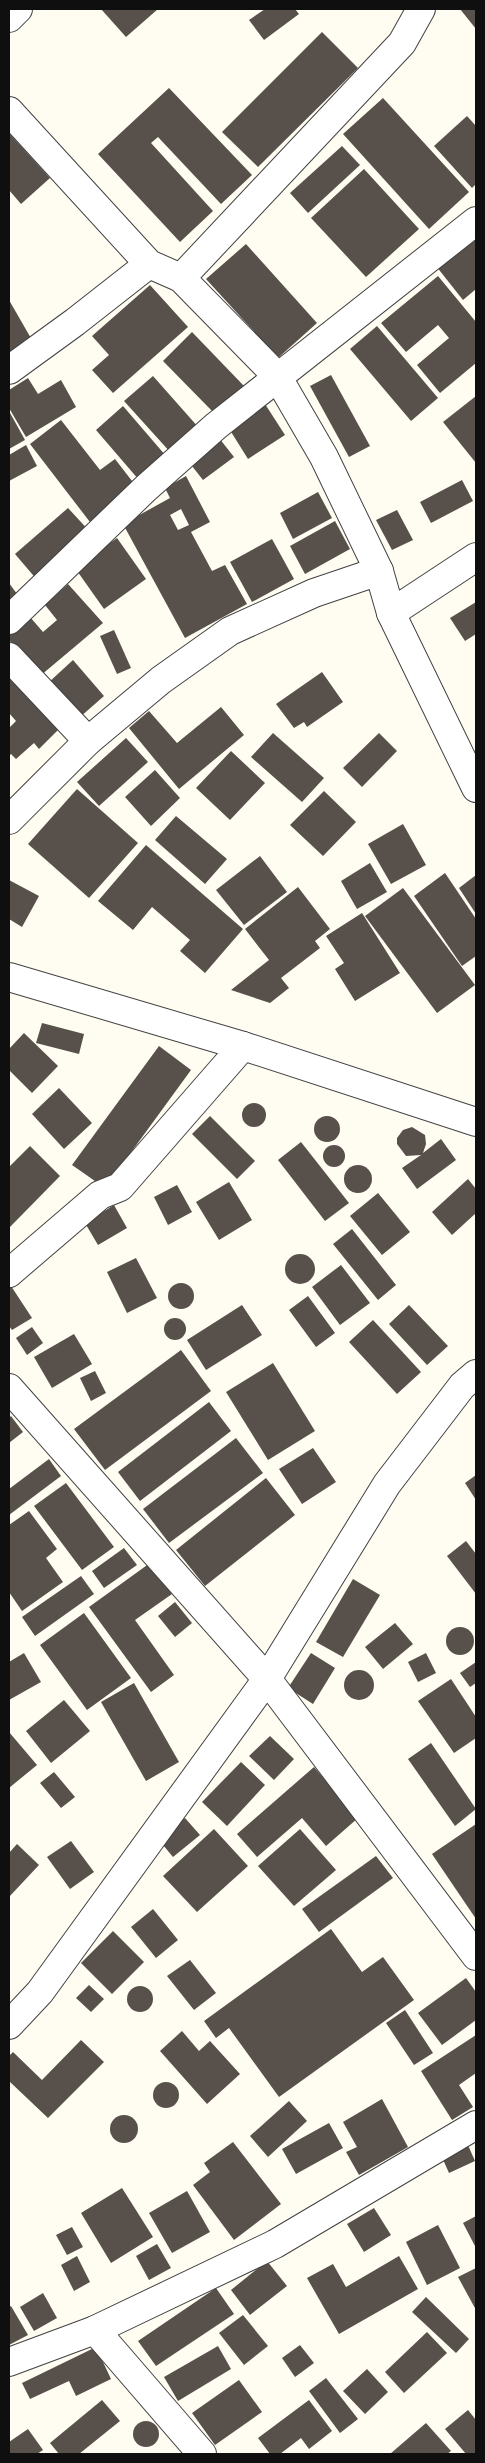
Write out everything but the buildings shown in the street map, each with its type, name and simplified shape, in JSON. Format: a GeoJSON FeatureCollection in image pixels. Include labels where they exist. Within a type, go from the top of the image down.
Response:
{"type":"FeatureCollection","features":[{"type":"Feature","properties":{"kind":"street"},"geometry":{"type":"LineString","coordinates":[[9,18],[18,9]]}},
{"type":"Feature","properties":{"kind":"street"},"geometry":{"type":"LineString","coordinates":[[180,278],[402,43],[421,9]]}},
{"type":"Feature","properties":{"kind":"street"},"geometry":{"type":"LineString","coordinates":[[9,111],[149,264],[180,278],[277,376],[324,456],[379,571],[391,613],[476,788]]}},
{"type":"Feature","properties":{"kind":"street"},"geometry":{"type":"LineString","coordinates":[[9,620],[146,488],[216,426],[476,221]]}},
{"type":"Feature","properties":{"kind":"street"},"geometry":{"type":"LineString","coordinates":[[9,370],[149,264]]}},
{"type":"Feature","properties":{"kind":"street"},"geometry":{"type":"LineString","coordinates":[[391,613],[476,557]]}},
{"type":"Feature","properties":{"kind":"street"},"geometry":{"type":"LineString","coordinates":[[9,820],[88,741],[161,680],[230,631],[314,594],[379,571]]}},
{"type":"Feature","properties":{"kind":"street"},"geometry":{"type":"LineString","coordinates":[[9,657],[88,741]]}},
{"type":"Feature","properties":{"kind":"street"},"geometry":{"type":"LineString","coordinates":[[9,977],[243,1046],[476,1122]]}},
{"type":"Feature","properties":{"kind":"street"},"geometry":{"type":"LineString","coordinates":[[9,1273],[100,1195],[120,1187],[243,1046]]}},
{"type":"Feature","properties":{"kind":"street"},"geometry":{"type":"LineString","coordinates":[[9,2025],[40,1992],[267,1680],[387,1484],[462,1386],[476,1374]]}},
{"type":"Feature","properties":{"kind":"street"},"geometry":{"type":"LineString","coordinates":[[9,1388],[267,1680],[476,1956]]}},
{"type":"Feature","properties":{"kind":"street"},"geometry":{"type":"LineString","coordinates":[[9,2362],[95,2330],[275,2244],[476,2125]]}},
{"type":"Feature","properties":{"kind":"street"},"geometry":{"type":"LineString","coordinates":[[95,2330],[202,2454]]}}]}
